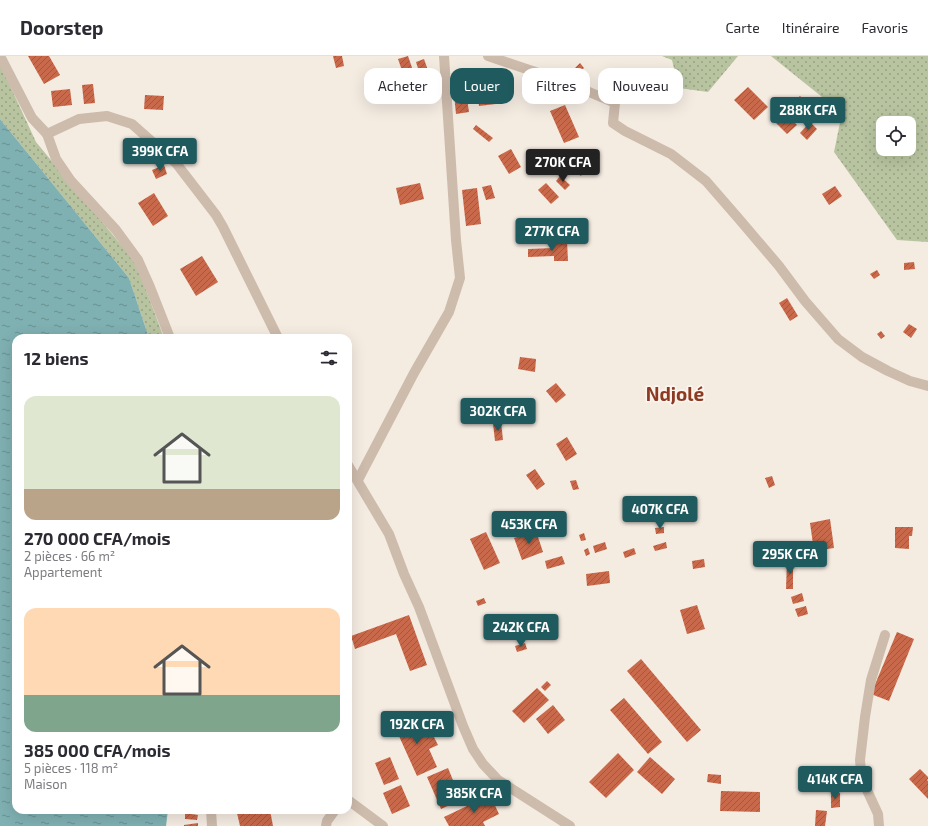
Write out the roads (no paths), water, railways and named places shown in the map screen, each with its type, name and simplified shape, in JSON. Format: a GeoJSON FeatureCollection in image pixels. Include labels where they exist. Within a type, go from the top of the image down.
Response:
{"type":"FeatureCollection","features":[{"type":"Feature","properties":{"kind":"street"},"geometry":{"type":"LineString","coordinates":[[0,56],[32,118],[47,134],[56,159],[71,181],[116,230],[138,260],[168,334]]}},
{"type":"Feature","properties":{"kind":"street"},"geometry":{"type":"LineString","coordinates":[[358,480],[414,373],[449,312],[460,278],[456,240],[444,56]]}},
{"type":"Feature","properties":{"kind":"street"},"geometry":{"type":"LineString","coordinates":[[488,56],[568,82],[615,103],[613,123],[625,131],[671,154],[706,181],[779,266],[805,302],[838,339],[862,357],[888,371],[928,386]]}},
{"type":"Feature","properties":{"kind":"street"},"geometry":{"type":"LineString","coordinates":[[47,134],[79,119],[107,116],[132,124],[176,163],[216,215],[276,334]]}},
{"type":"Feature","properties":{"kind":"street"},"geometry":{"type":"LineString","coordinates":[[352,471],[389,534],[404,574],[419,607],[473,749],[483,764],[498,780],[570,826]]}},
{"type":"Feature","properties":{"kind":"street"},"geometry":{"type":"LineString","coordinates":[[879,826],[878,814],[866,788],[861,772],[860,760],[871,680],[885,635]]}},
{"type":"Feature","properties":{"kind":"street"},"geometry":{"type":"LineString","coordinates":[[352,803],[384,826]]}},
{"type":"Feature","properties":{"kind":"street"},"geometry":{"type":"LineString","coordinates":[[211,814],[212,826]]}},
{"type":"Feature","properties":{"kind":"street"},"geometry":{"type":"LineString","coordinates":[[326,826],[327,821],[332,814]]}},
{"type":"Feature","properties":{"kind":"water"},"geometry":{"type":"Polygon","coordinates":[[[0,119],[129,278],[148,334],[12,334],[12,814],[168,814],[166,826],[0,826],[0,119]]]}},
{"type":"Feature","properties":{"kind":"district","name":"Ndjolé"},"geometry":{"type":"Point","coordinates":[675,393]}}]}
